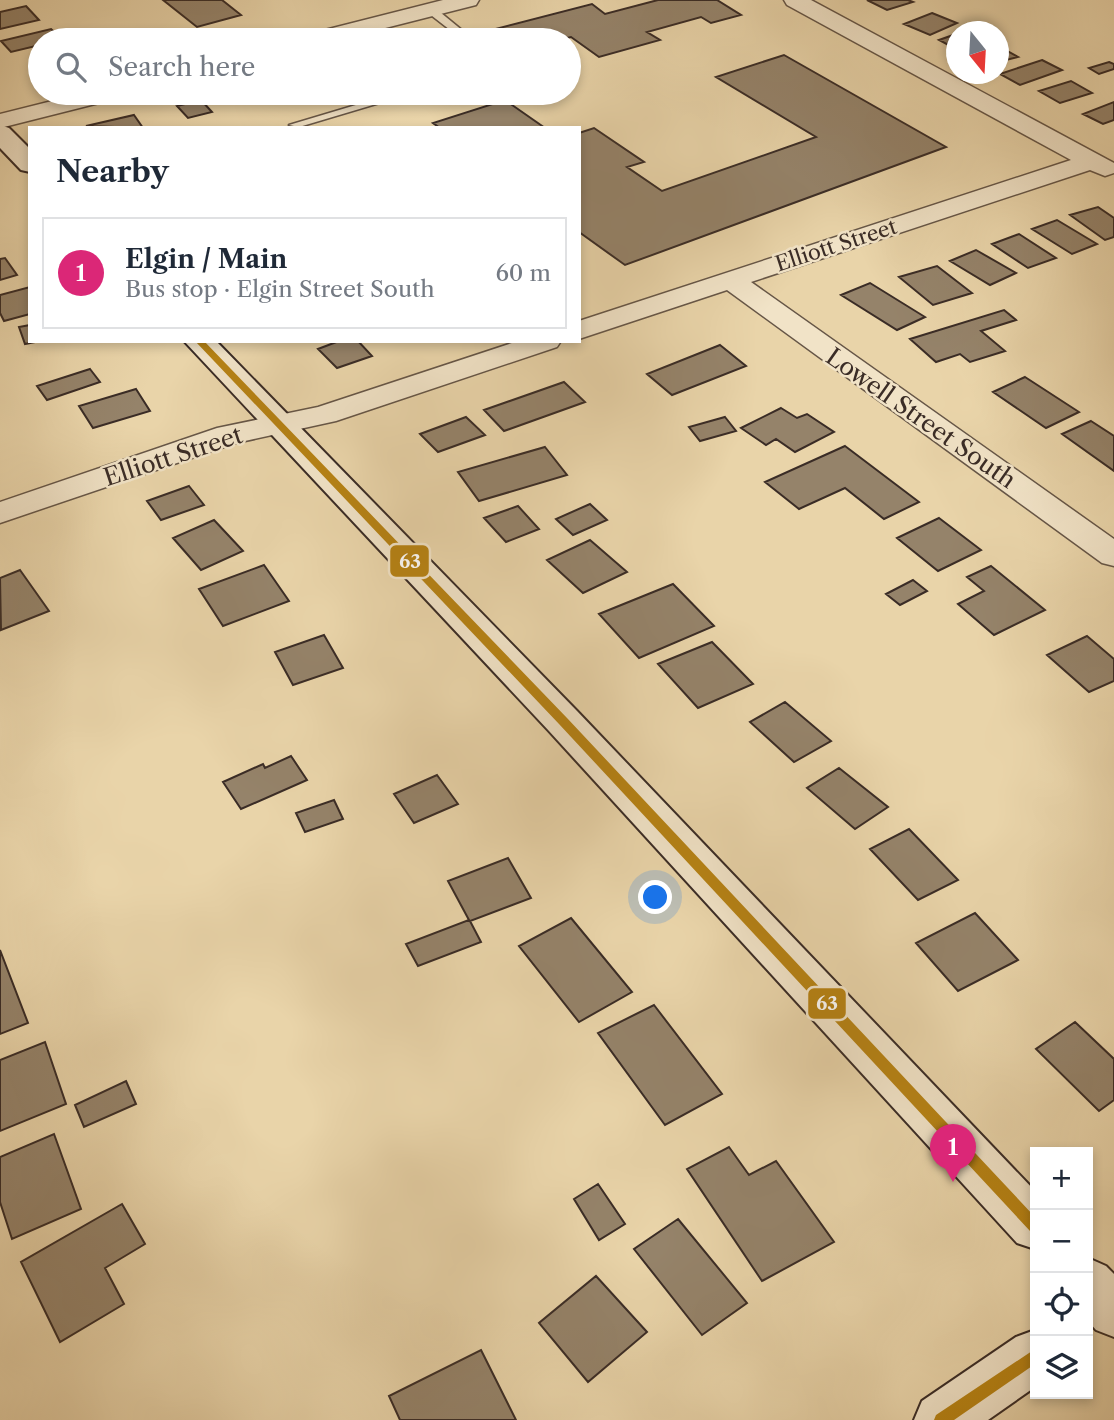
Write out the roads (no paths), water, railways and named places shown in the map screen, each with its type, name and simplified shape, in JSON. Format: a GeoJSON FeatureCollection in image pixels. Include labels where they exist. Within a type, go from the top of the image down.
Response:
{"type":"FeatureCollection","features":[{"type":"Feature","properties":{"kind":"street"},"geometry":{"type":"LineString","coordinates":[[360,28],[468,0]]}},
{"type":"Feature","properties":{"kind":"street"},"geometry":{"type":"LineString","coordinates":[[795,0],[1103,167]]}},
{"type":"Feature","properties":{"kind":"street"},"geometry":{"type":"LineString","coordinates":[[0,121],[63,105]]}},
{"type":"Feature","properties":{"kind":"street"},"geometry":{"type":"LineString","coordinates":[[0,133],[28,162]]}},
{"type":"Feature","properties":{"kind":"street","name":"Elliott Street"},"geometry":{"type":"LineString","coordinates":[[581,329],[730,280],[1103,167]]}},
{"type":"Feature","properties":{"kind":"street","name":"Lowell Street South"},"geometry":{"type":"LineString","coordinates":[[730,280],[1114,555]]}},
{"type":"Feature","properties":{"kind":"street"},"geometry":{"type":"LineString","coordinates":[[201,343],[582,741],[1030,1221]]}},
{"type":"Feature","properties":{"kind":"street","name":"Elliott Street"},"geometry":{"type":"LineString","coordinates":[[0,513],[228,435],[325,415],[541,343]]}},
{"type":"Feature","properties":{"kind":"street"},"geometry":{"type":"LineString","coordinates":[[941,1420],[1030,1359]]}},
{"type":"Feature","properties":{"kind":"lane"},"geometry":{"type":"LineString","coordinates":[[431,10],[451,28]]}},
{"type":"Feature","properties":{"kind":"lane"},"geometry":{"type":"LineString","coordinates":[[295,125],[365,105]]}},
{"type":"Feature","properties":{"kind":"place","name":"Elgin / Main"},"geometry":{"type":"Point","coordinates":[953,1182]}}]}
